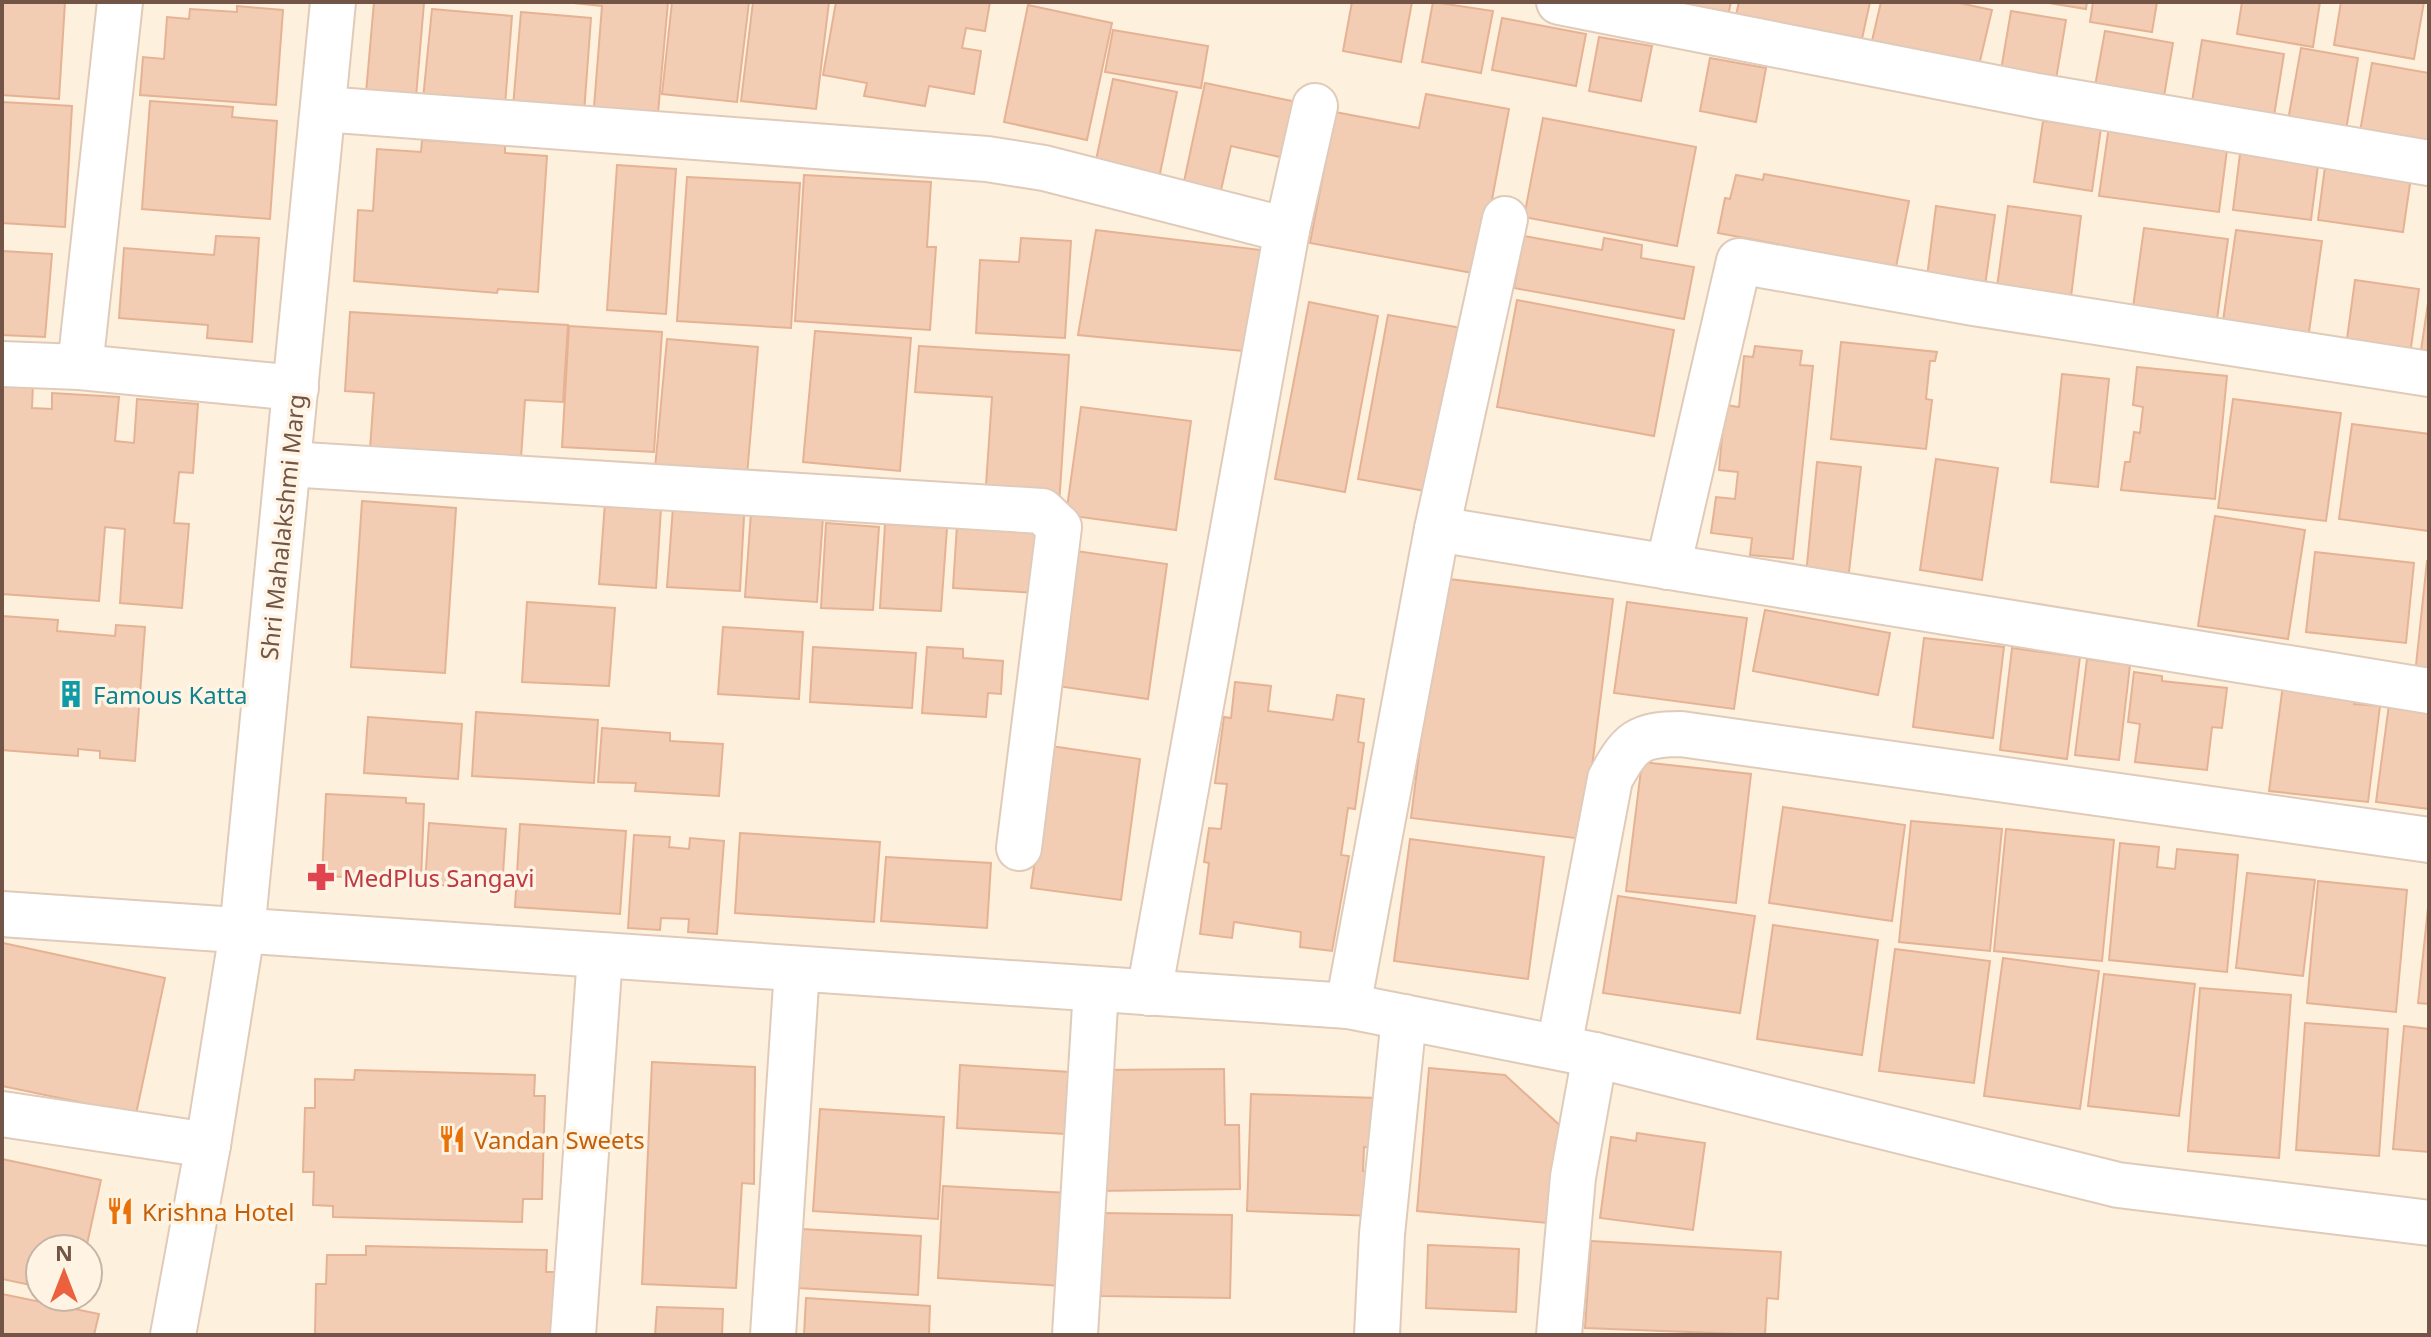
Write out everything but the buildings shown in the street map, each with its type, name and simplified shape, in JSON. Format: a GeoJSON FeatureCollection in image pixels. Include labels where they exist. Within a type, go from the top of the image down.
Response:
{"type":"FeatureCollection","features":[{"type":"Feature","properties":{"kind":"street"},"geometry":{"type":"LineString","coordinates":[[80,367],[120,2]]}},
{"type":"Feature","properties":{"kind":"street","name":"Shri Mahalakshmi Marg"},"geometry":{"type":"LineString","coordinates":[[173,1335],[208,1145],[242,932],[333,2]]}},
{"type":"Feature","properties":{"kind":"street"},"geometry":{"type":"LineString","coordinates":[[1559,2],[2037,96],[2429,163]]}},
{"type":"Feature","properties":{"kind":"street"},"geometry":{"type":"LineString","coordinates":[[1149,993],[1287,230],[1315,106]]}},
{"type":"Feature","properties":{"kind":"street"},"geometry":{"type":"LineString","coordinates":[[323,109],[987,159],[1044,168],[1287,230]]}},
{"type":"Feature","properties":{"kind":"street"},"geometry":{"type":"LineString","coordinates":[[1348,1006],[1437,529],[1505,219]]}},
{"type":"Feature","properties":{"kind":"street"},"geometry":{"type":"LineString","coordinates":[[1668,567],[1739,261],[1974,303],[2429,374]]}},
{"type":"Feature","properties":{"kind":"street"},"geometry":{"type":"LineString","coordinates":[[2,364],[80,367],[296,388]]}},
{"type":"Feature","properties":{"kind":"street"},"geometry":{"type":"LineString","coordinates":[[288,464],[1042,511],[1059,527],[1019,848]]}},
{"type":"Feature","properties":{"kind":"street"},"geometry":{"type":"LineString","coordinates":[[1437,529],[2429,691]]}},
{"type":"Feature","properties":{"kind":"street"},"geometry":{"type":"LineString","coordinates":[[1559,1335],[1573,1177],[1577,1051],[1610,779],[1627,746],[1654,734],[1681,734],[2429,840]]}},
{"type":"Feature","properties":{"kind":"street"},"geometry":{"type":"LineString","coordinates":[[2,914],[1348,1006],[1577,1051],[2118,1185],[2429,1223]]}},
{"type":"Feature","properties":{"kind":"street"},"geometry":{"type":"LineString","coordinates":[[573,1335],[600,956]]}},
{"type":"Feature","properties":{"kind":"street"},"geometry":{"type":"LineString","coordinates":[[773,1335],[797,969]]}},
{"type":"Feature","properties":{"kind":"street"},"geometry":{"type":"LineString","coordinates":[[1075,1335],[1088,1067],[1096,989]]}},
{"type":"Feature","properties":{"kind":"street"},"geometry":{"type":"LineString","coordinates":[[1377,1335],[1382,1234],[1404,1017]]}},
{"type":"Feature","properties":{"kind":"street"},"geometry":{"type":"LineString","coordinates":[[2,1114],[208,1145]]}},
{"type":"Feature","properties":{"kind":"place","name":"Famous Katta"},"geometry":{"type":"Point","coordinates":[71,694]}},
{"type":"Feature","properties":{"kind":"place","name":"MedPlus Sangavi"},"geometry":{"type":"Point","coordinates":[321,877]}},
{"type":"Feature","properties":{"kind":"place","name":"Vandan Sweets"},"geometry":{"type":"Point","coordinates":[452,1139]}},
{"type":"Feature","properties":{"kind":"place","name":"Krishna Hotel"},"geometry":{"type":"Point","coordinates":[120,1211]}}]}
